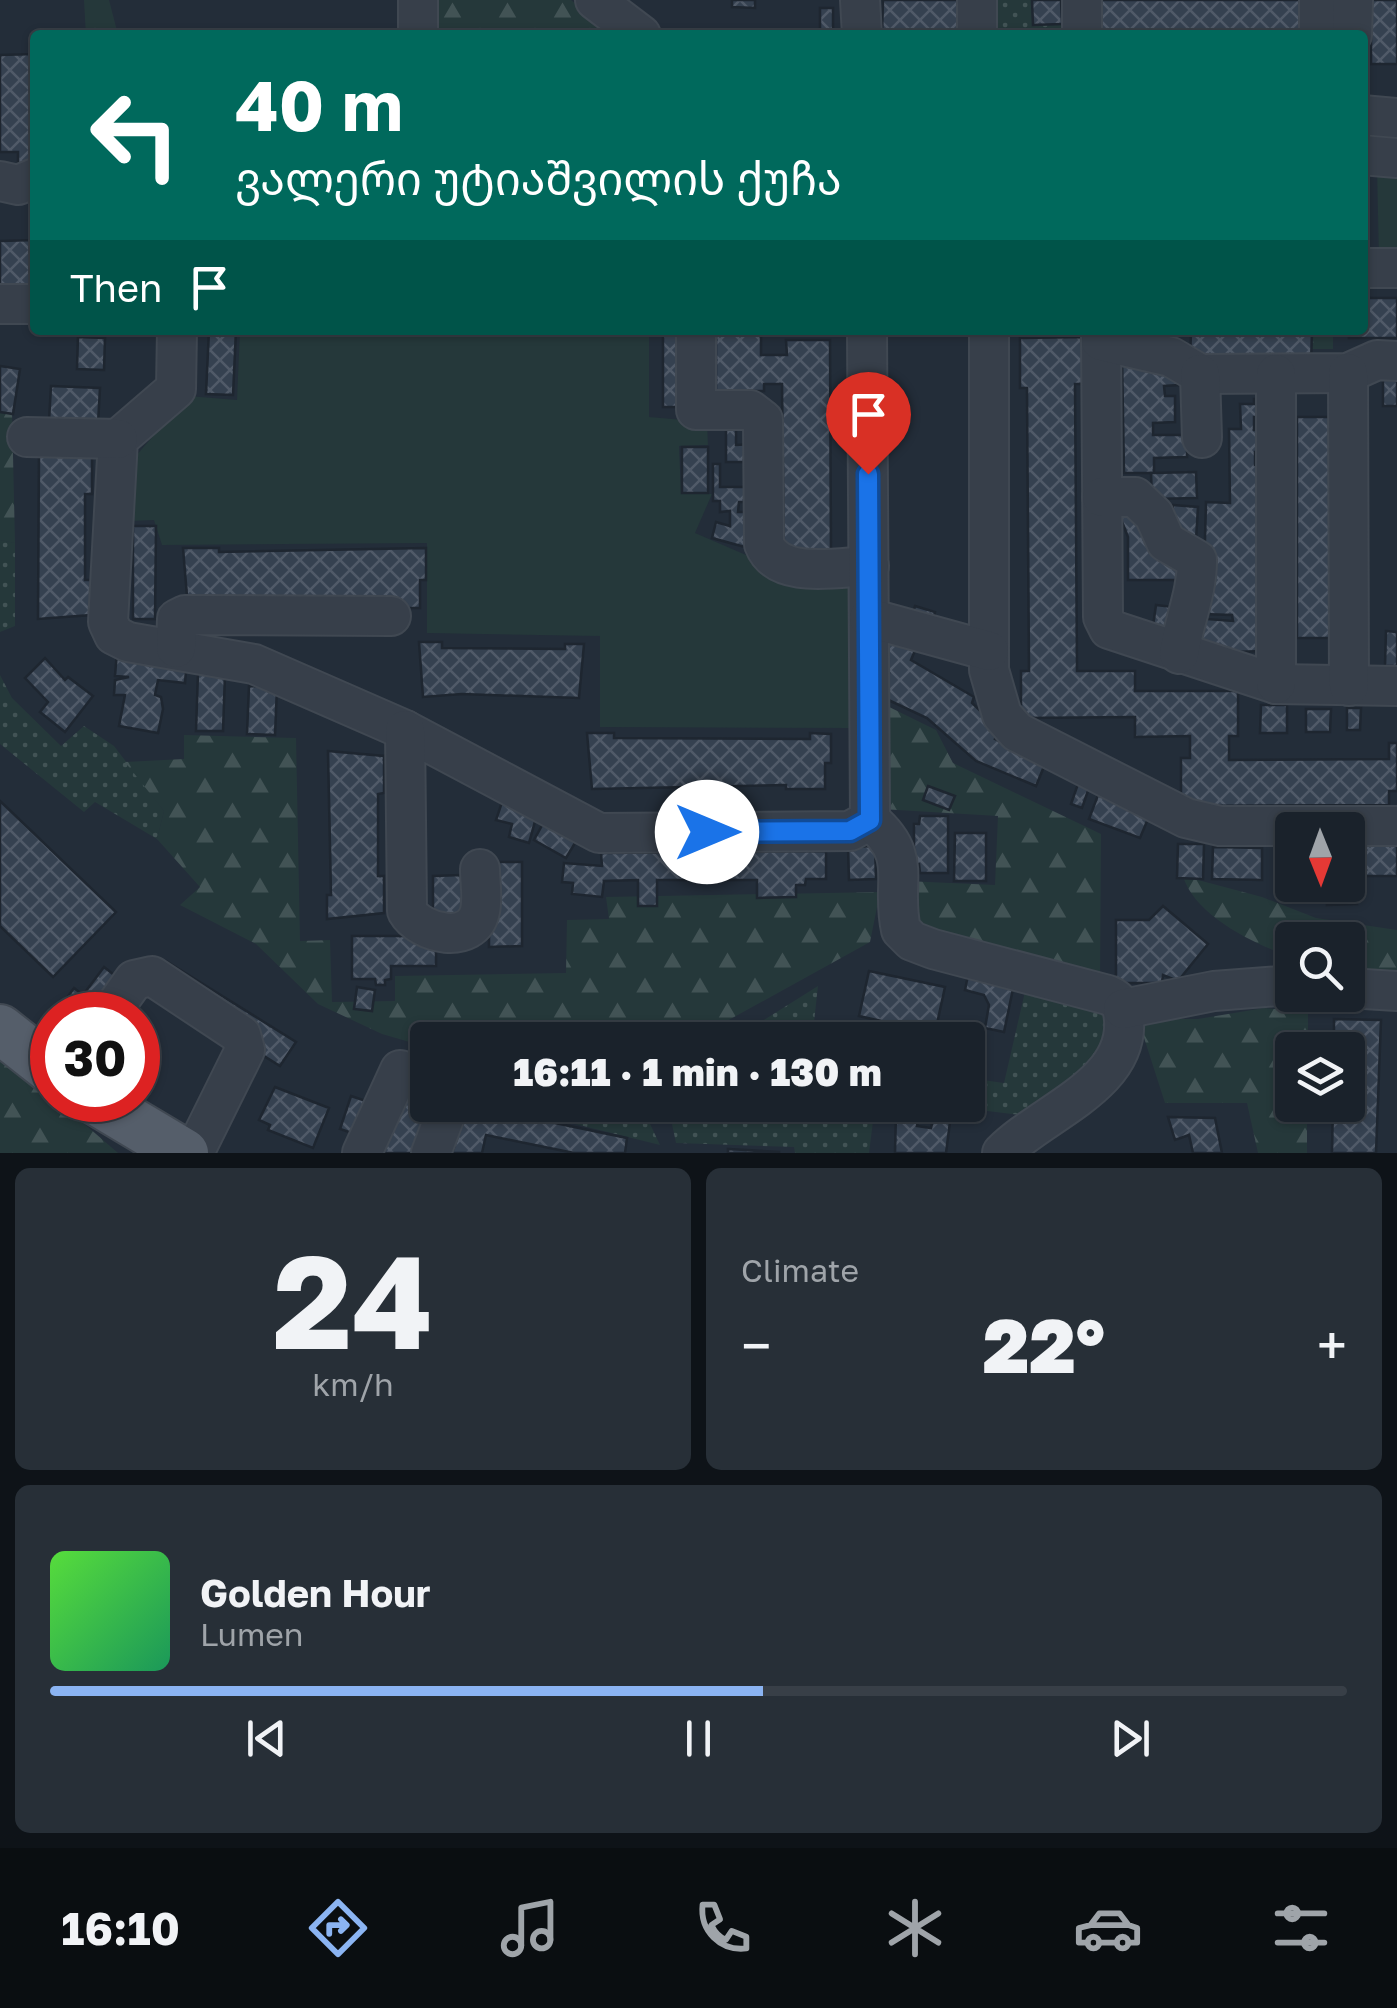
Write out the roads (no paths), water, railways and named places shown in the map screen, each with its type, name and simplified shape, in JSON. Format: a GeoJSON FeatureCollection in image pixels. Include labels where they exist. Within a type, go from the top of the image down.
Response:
{"type":"FeatureCollection","features":[{"type":"Feature","properties":{"kind":"main road"},"geometry":{"type":"LineString","coordinates":[[0,1029],[30,1053]]}},
{"type":"Feature","properties":{"kind":"main road"},"geometry":{"type":"LineString","coordinates":[[132,1122],[184,1153]]}},
{"type":"Feature","properties":{"kind":"street"},"geometry":{"type":"LineString","coordinates":[[418,0],[418,30]]}},
{"type":"Feature","properties":{"kind":"street"},"geometry":{"type":"LineString","coordinates":[[595,0],[634,30]]}},
{"type":"Feature","properties":{"kind":"street"},"geometry":{"type":"LineString","coordinates":[[860,0],[862,30]]}},
{"type":"Feature","properties":{"kind":"street"},"geometry":{"type":"LineString","coordinates":[[977,30],[978,0]]}},
{"type":"Feature","properties":{"kind":"street"},"geometry":{"type":"LineString","coordinates":[[1082,0],[1082,30]]}},
{"type":"Feature","properties":{"kind":"street"},"geometry":{"type":"LineString","coordinates":[[1319,0],[1319,30]]}},
{"type":"Feature","properties":{"kind":"street"},"geometry":{"type":"LineString","coordinates":[[1352,30],[1354,0]]}},
{"type":"Feature","properties":{"kind":"street"},"geometry":{"type":"LineString","coordinates":[[1368,116],[1397,118]]}},
{"type":"Feature","properties":{"kind":"street"},"geometry":{"type":"LineString","coordinates":[[1368,156],[1397,158]]}},
{"type":"Feature","properties":{"kind":"street"},"geometry":{"type":"LineString","coordinates":[[0,181],[18,185],[30,180]]}},
{"type":"Feature","properties":{"kind":"street"},"geometry":{"type":"LineString","coordinates":[[1368,268],[1397,268]]}},
{"type":"Feature","properties":{"kind":"street"},"geometry":{"type":"LineString","coordinates":[[0,304],[30,304]]}},
{"type":"Feature","properties":{"kind":"street"},"geometry":{"type":"LineString","coordinates":[[26,438],[118,439],[176,389],[177,335]]}},
{"type":"Feature","properties":{"kind":"street"},"geometry":{"type":"LineString","coordinates":[[696,335],[696,410],[750,410],[762,420],[764,544],[768,554],[788,567],[868,566]]}},
{"type":"Feature","properties":{"kind":"street"},"geometry":{"type":"LineString","coordinates":[[867,335],[870,820]]}},
{"type":"Feature","properties":{"kind":"street"},"geometry":{"type":"LineString","coordinates":[[989,335],[989,650],[992,692],[1002,715],[1017,732],[1186,818],[1220,826],[1397,826]]}},
{"type":"Feature","properties":{"kind":"street"},"geometry":{"type":"LineString","coordinates":[[1397,360],[1377,360],[1348,373],[1200,374],[1171,357],[1100,335],[1103,617],[1115,634],[1276,684],[1397,686]]}},
{"type":"Feature","properties":{"kind":"street"},"geometry":{"type":"LineString","coordinates":[[1348,373],[1349,686]]}},
{"type":"Feature","properties":{"kind":"street"},"geometry":{"type":"LineString","coordinates":[[1200,374],[1202,438]]}},
{"type":"Feature","properties":{"kind":"street"},"geometry":{"type":"LineString","coordinates":[[1276,374],[1276,684]]}},
{"type":"Feature","properties":{"kind":"street"},"geometry":{"type":"LineString","coordinates":[[118,439],[108,622],[114,635],[128,642],[254,664],[405,730],[599,832],[850,831],[870,820]]}},
{"type":"Feature","properties":{"kind":"street"},"geometry":{"type":"LineString","coordinates":[[1102,497],[1135,496],[1154,515],[1166,542],[1197,560],[1197,596],[1186,611],[1179,654]]}},
{"type":"Feature","properties":{"kind":"street"},"geometry":{"type":"LineString","coordinates":[[176,648],[174,629],[177,619],[185,615],[392,616]]}},
{"type":"Feature","properties":{"kind":"street"},"geometry":{"type":"LineString","coordinates":[[869,618],[989,650]]}},
{"type":"Feature","properties":{"kind":"street"},"geometry":{"type":"LineString","coordinates":[[405,730],[408,911],[414,924],[430,932],[450,933],[473,924],[480,912],[480,869]]}},
{"type":"Feature","properties":{"kind":"street"},"geometry":{"type":"LineString","coordinates":[[870,820],[891,837],[898,851],[897,912],[901,930],[912,941],[1108,996],[1117,999],[1123,1009],[1125,1034],[1106,1074],[1002,1153]]}},
{"type":"Feature","properties":{"kind":"street"},"geometry":{"type":"LineString","coordinates":[[125,992],[134,980],[152,976],[240,1035],[245,1050],[194,1153]]}},
{"type":"Feature","properties":{"kind":"street"},"geometry":{"type":"LineString","coordinates":[[1123,1009],[1214,991],[1275,986]]}},
{"type":"Feature","properties":{"kind":"street"},"geometry":{"type":"LineString","coordinates":[[1365,989],[1397,991]]}},
{"type":"Feature","properties":{"kind":"street"},"geometry":{"type":"LineString","coordinates":[[362,1153],[400,1070],[410,1073]]}},
{"type":"Feature","properties":{"kind":"street"},"geometry":{"type":"LineString","coordinates":[[432,1153],[443,1122]]}}]}
